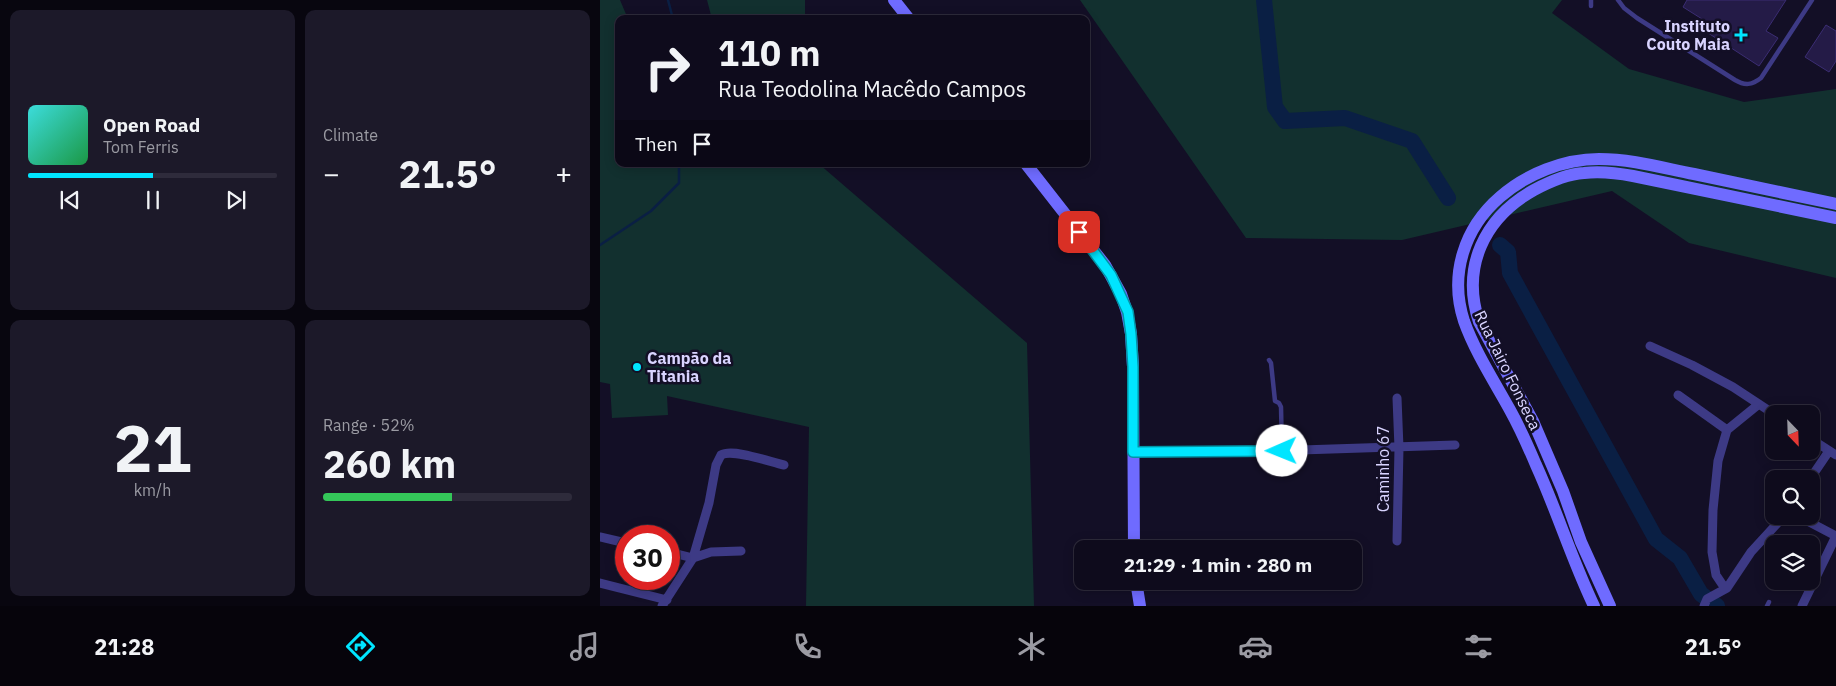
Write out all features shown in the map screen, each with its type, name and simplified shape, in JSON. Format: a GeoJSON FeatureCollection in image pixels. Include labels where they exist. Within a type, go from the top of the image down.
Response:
{"type":"FeatureCollection","features":[{"type":"Feature","properties":{"kind":"main road"},"geometry":{"type":"LineString","coordinates":[[894,0],[906,15]]}},
{"type":"Feature","properties":{"kind":"main road","name":"Rua Jairo Fonseca"},"geometry":{"type":"LineString","coordinates":[[1594,606],[1520,428],[1476,348],[1464,322],[1460,301],[1459,271],[1463,251],[1475,224],[1498,199],[1532,176],[1570,162],[1599,159],[1629,160],[1836,204]]}},
{"type":"Feature","properties":{"kind":"main road"},"geometry":{"type":"LineString","coordinates":[[1028,167],[1098,254],[1124,300],[1130,324],[1132,347],[1134,540]]}},
{"type":"Feature","properties":{"kind":"main road","name":"Rua Jairo Fonseca"},"geometry":{"type":"LineString","coordinates":[[1610,606],[1578,534],[1548,454],[1516,388],[1487,338],[1474,307],[1472,291],[1473,273],[1476,258],[1489,230],[1502,213],[1516,201],[1541,187],[1572,175],[1603,172],[1633,176],[1836,218]]}},
{"type":"Feature","properties":{"kind":"main road"},"geometry":{"type":"LineString","coordinates":[[1137,590],[1140,606]]}},
{"type":"Feature","properties":{"kind":"street"},"geometry":{"type":"LineString","coordinates":[[1650,346],[1745,394],[1765,408]]}},
{"type":"Feature","properties":{"kind":"street"},"geometry":{"type":"LineString","coordinates":[[1678,395],[1727,430]]}},
{"type":"Feature","properties":{"kind":"street","name":"Caminho 67"},"geometry":{"type":"LineString","coordinates":[[1396,398],[1400,448],[1397,541]]}},
{"type":"Feature","properties":{"kind":"street"},"geometry":{"type":"LineString","coordinates":[[1727,588],[1716,575],[1712,552],[1713,510],[1718,461],[1727,430],[1759,404]]}},
{"type":"Feature","properties":{"kind":"street"},"geometry":{"type":"LineString","coordinates":[[1133,452],[1282,451],[1455,445]]}},
{"type":"Feature","properties":{"kind":"street"},"geometry":{"type":"LineString","coordinates":[[1816,470],[1830,451]]}},
{"type":"Feature","properties":{"kind":"street"},"geometry":{"type":"LineString","coordinates":[[600,583],[665,603],[693,558],[709,503],[716,466],[721,455],[729,453],[744,455],[784,466]]}},
{"type":"Feature","properties":{"kind":"street"},"geometry":{"type":"LineString","coordinates":[[1704,606],[1707,599],[1727,588],[1751,552],[1776,525]]}},
{"type":"Feature","properties":{"kind":"street"},"geometry":{"type":"LineString","coordinates":[[1802,606],[1836,536],[1815,525]]}},
{"type":"Feature","properties":{"kind":"street"},"geometry":{"type":"LineString","coordinates":[[600,537],[615,540]]}},
{"type":"Feature","properties":{"kind":"street"},"geometry":{"type":"LineString","coordinates":[[680,555],[693,558],[711,552],[741,550]]}},
{"type":"Feature","properties":{"kind":"lane"},"geometry":{"type":"LineString","coordinates":[[1590,6],[1591,0]]}},
{"type":"Feature","properties":{"kind":"lane"},"geometry":{"type":"LineString","coordinates":[[1618,0],[1624,8],[1637,18],[1735,80],[1746,84],[1751,84],[1761,78],[1812,0]]}},
{"type":"Feature","properties":{"kind":"lane"},"geometry":{"type":"LineString","coordinates":[[1269,360],[1275,401],[1281,407],[1282,451]]}},
{"type":"Feature","properties":{"kind":"green space"},"geometry":{"type":"Polygon","coordinates":[[[600,0],[620,0],[626,15],[615,15],[615,167],[822,167],[1027,343],[1034,606],[806,606],[809,427],[667,396],[668,415],[612,418],[610,384],[600,382],[600,0]]]}},
{"type":"Feature","properties":{"kind":"green space"},"geometry":{"type":"Polygon","coordinates":[[[707,0],[805,0],[805,15],[711,15],[707,0]]]}},
{"type":"Feature","properties":{"kind":"green space"},"geometry":{"type":"Polygon","coordinates":[[[1080,0],[1562,0],[1552,13],[1629,69],[1744,102],[1836,89],[1836,278],[1689,243],[1612,191],[1402,240],[1246,238],[1080,0]]]}},
{"type":"Feature","properties":{"kind":"building","name":"Instituto Couto Maia"},"geometry":{"type":"Polygon","coordinates":[[[1687,0],[1786,0],[1766,31],[1778,38],[1759,66],[1705,31],[1710,24],[1683,7],[1687,0]]]}},
{"type":"Feature","properties":{"kind":"building"},"geometry":{"type":"Polygon","coordinates":[[[1826,25],[1836,31],[1836,61],[1829,72],[1805,57],[1826,25]]]}},
{"type":"Feature","properties":{"kind":"waterway"},"geometry":{"type":"LineString","coordinates":[[668,0],[672,15]]}},
{"type":"Feature","properties":{"kind":"waterway"},"geometry":{"type":"LineString","coordinates":[[1264,0],[1275,107],[1285,121],[1345,118],[1412,141],[1448,198]]}},
{"type":"Feature","properties":{"kind":"waterway"},"geometry":{"type":"LineString","coordinates":[[600,245],[651,211],[679,183],[679,167]]}},
{"type":"Feature","properties":{"kind":"waterway"},"geometry":{"type":"LineString","coordinates":[[1500,245],[1508,252],[1510,273],[1656,539],[1680,558],[1701,594],[1717,606]]}},
{"type":"Feature","properties":{"kind":"place","name":"Instituto Couto Maia"},"geometry":{"type":"Point","coordinates":[1741,35]}},
{"type":"Feature","properties":{"kind":"place","name":"Campão da Titania"},"geometry":{"type":"Point","coordinates":[637,367]}},
{"type":"Feature","properties":{"kind":"route"},"geometry":{"type":"LineString","coordinates":[[1079,232],[1105,265],[1121,294],[1128,312],[1133,367],[1133,452],[1282,451]]}}]}
